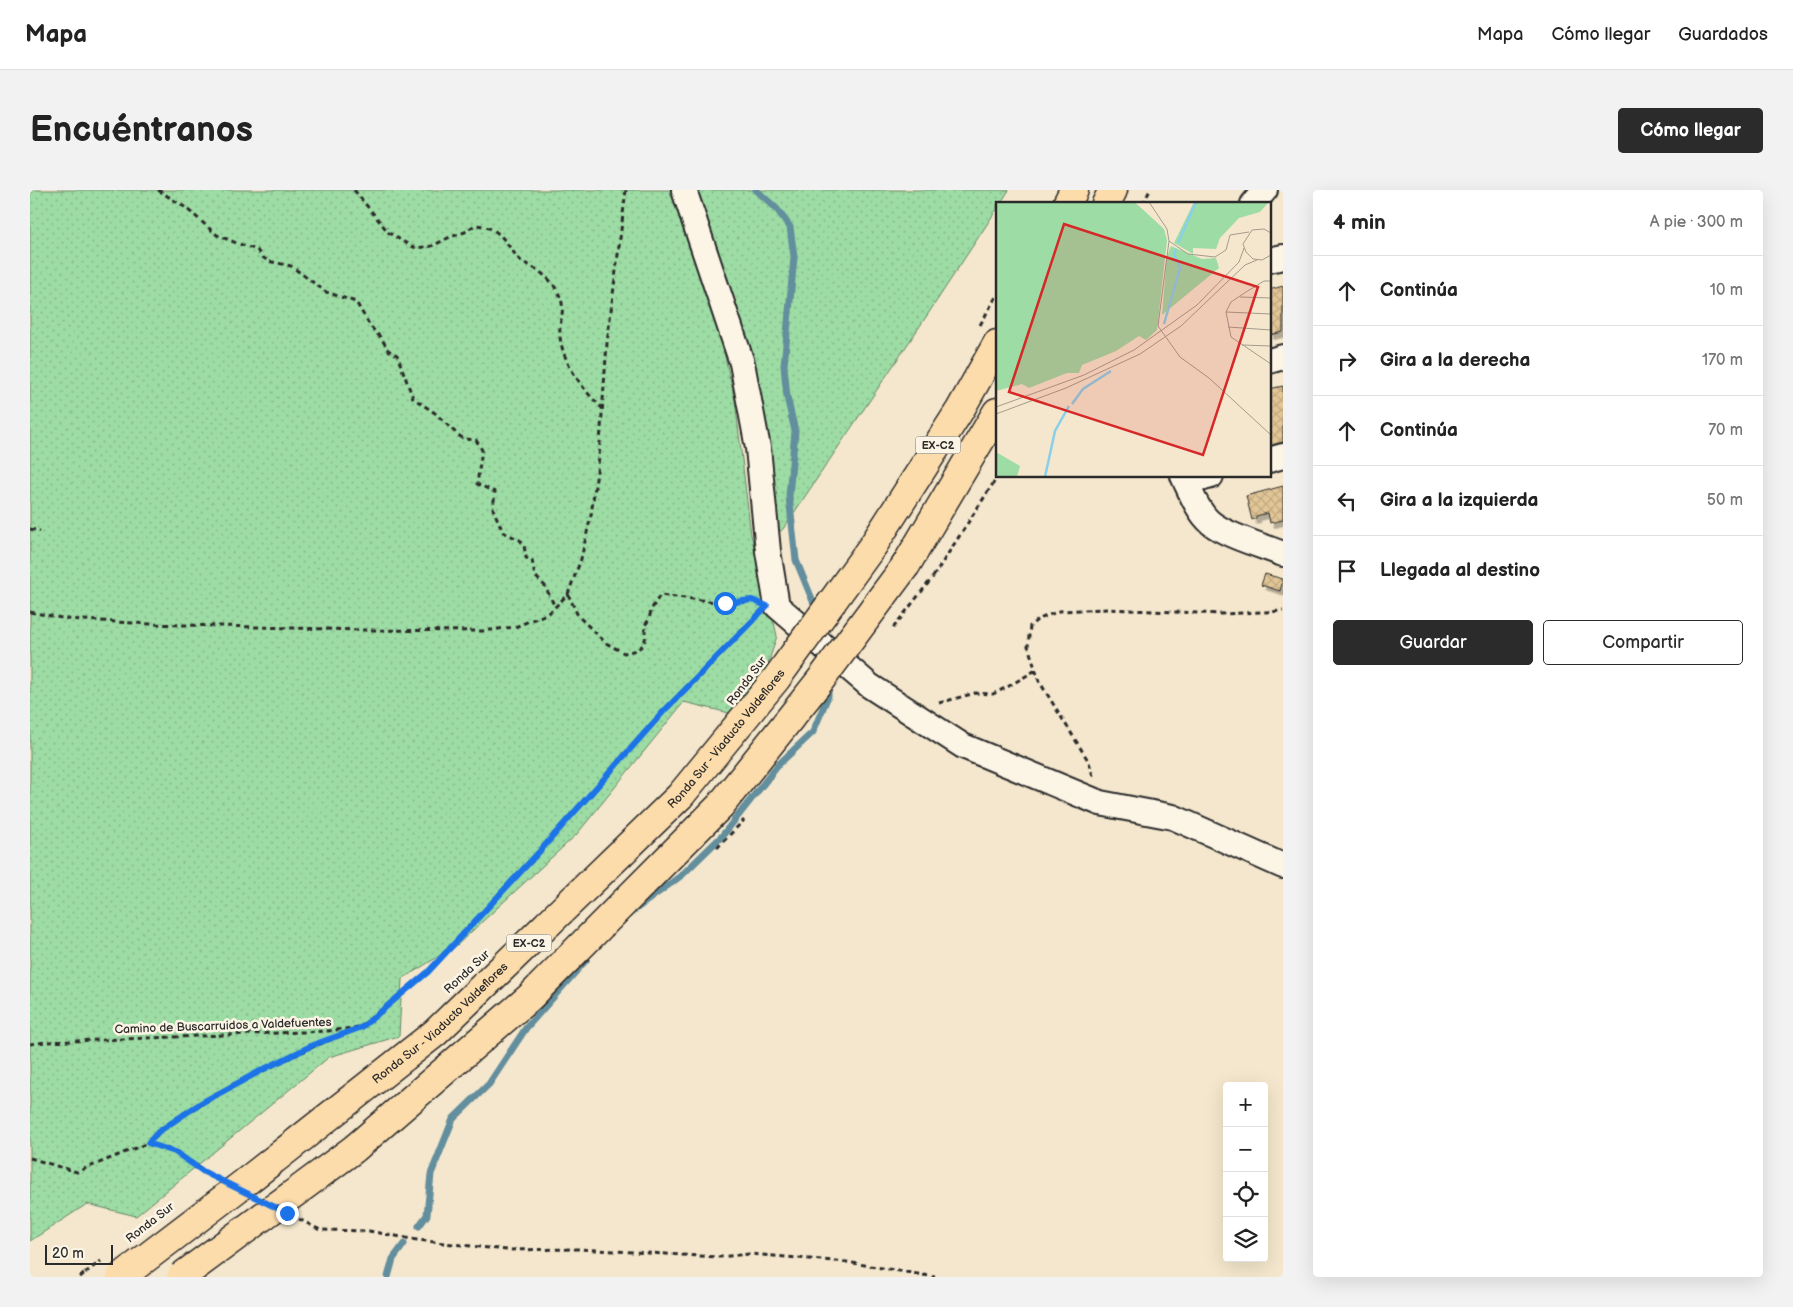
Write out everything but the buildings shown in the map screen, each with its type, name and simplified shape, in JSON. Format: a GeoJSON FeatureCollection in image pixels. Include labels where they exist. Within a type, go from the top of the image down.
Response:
{"type":"FeatureCollection","features":[{"type":"Feature","properties":{"kind":"highway"},"geometry":{"type":"LineString","coordinates":[[1068,202],[1074,190]]}},
{"type":"Feature","properties":{"kind":"highway"},"geometry":{"type":"LineString","coordinates":[[1107,202],[1113,190]]}},
{"type":"Feature","properties":{"kind":"highway","name":"Ronda Sur - Viaducto Valdeflores"},"geometry":{"type":"LineString","coordinates":[[111,1269],[243,1184],[435,1033],[680,796],[776,679],[874,544],[960,410],[996,346]]}},
{"type":"Feature","properties":{"kind":"highway","name":"EX-C2"},"geometry":{"type":"LineString","coordinates":[[182,1277],[354,1149],[530,997],[720,806],[819,682],[906,565],[996,414]]}},
{"type":"Feature","properties":{"kind":"street"},"geometry":{"type":"LineString","coordinates":[[684,190],[742,362],[758,448],[772,606],[870,686],[963,746],[1100,803],[1174,817],[1283,866]]}},
{"type":"Feature","properties":{"kind":"street"},"geometry":{"type":"LineString","coordinates":[[1255,202],[1265,190]]}},
{"type":"Feature","properties":{"kind":"street"},"geometry":{"type":"LineString","coordinates":[[1270,260],[1283,257]]}},
{"type":"Feature","properties":{"kind":"street"},"geometry":{"type":"LineString","coordinates":[[1270,361],[1283,357]]}},
{"type":"Feature","properties":{"kind":"street"},"geometry":{"type":"LineString","coordinates":[[1270,460],[1283,456]]}},
{"type":"Feature","properties":{"kind":"street"},"geometry":{"type":"LineString","coordinates":[[1198,478],[1184,480],[1210,523],[1283,554]]}},
{"type":"Feature","properties":{"kind":"path"},"geometry":{"type":"LineString","coordinates":[[158,190],[186,208],[217,235],[257,250],[268,261],[291,266],[326,292],[356,302],[370,326],[382,339],[388,350],[397,356],[413,398],[435,413],[458,436],[464,439],[476,440],[482,450],[477,484],[495,492],[493,510],[503,532],[511,535],[524,545],[526,558],[532,560],[535,576],[544,586],[555,607]]}},
{"type":"Feature","properties":{"kind":"path"},"geometry":{"type":"LineString","coordinates":[[354,190],[390,232],[416,248],[432,246],[465,232],[475,225],[488,226],[498,234],[522,262],[534,268],[556,288],[564,312],[560,326],[560,337],[566,357],[573,372],[591,398],[602,409]]}},
{"type":"Feature","properties":{"kind":"path"},"geometry":{"type":"LineString","coordinates":[[30,612],[67,619],[150,624],[362,630],[482,631],[515,627],[549,613],[568,594],[581,559],[591,515],[598,457],[607,343],[626,190]]}},
{"type":"Feature","properties":{"kind":"path"},"geometry":{"type":"LineString","coordinates":[[1144,202],[1150,190]]}},
{"type":"Feature","properties":{"kind":"path"},"geometry":{"type":"LineString","coordinates":[[933,577],[997,478]]}},
{"type":"Feature","properties":{"kind":"path"},"geometry":{"type":"LineString","coordinates":[[30,529],[40,530]]}},
{"type":"Feature","properties":{"kind":"path"},"geometry":{"type":"LineString","coordinates":[[30,1158],[77,1172],[148,1143],[158,1132],[201,1103],[264,1069],[313,1045],[362,1027],[428,972],[539,852],[664,711],[772,606],[752,600],[725,603],[660,595],[650,610],[649,620],[644,626],[646,633],[644,644],[638,650],[624,653],[606,644],[578,616],[568,594]]}},
{"type":"Feature","properties":{"kind":"path"},"geometry":{"type":"LineString","coordinates":[[1100,803],[1089,762],[1039,681],[1028,646],[1030,626],[1037,620],[1058,611],[1107,609],[1221,614],[1283,611]]}},
{"type":"Feature","properties":{"kind":"path"},"geometry":{"type":"LineString","coordinates":[[903,707],[917,702],[936,704],[974,693],[993,694],[1036,670]]}},
{"type":"Feature","properties":{"kind":"path","name":"Camino de Buscarruidos a Valdefuentes"},"geometry":{"type":"LineString","coordinates":[[30,1044],[328,1031],[362,1027]]}},
{"type":"Feature","properties":{"kind":"path"},"geometry":{"type":"LineString","coordinates":[[148,1143],[175,1152],[204,1172],[222,1181]]}},
{"type":"Feature","properties":{"kind":"path"},"geometry":{"type":"LineString","coordinates":[[210,1177],[217,1171]]}},
{"type":"Feature","properties":{"kind":"path"},"geometry":{"type":"LineString","coordinates":[[294,1216],[320,1230],[369,1231],[417,1240],[507,1250],[578,1249],[719,1257],[749,1254],[847,1262],[936,1277]]}},
{"type":"Feature","properties":{"kind":"path"},"geometry":{"type":"LineString","coordinates":[[80,1277],[85,1273],[111,1269]]}},
{"type":"Feature","properties":{"kind":"green space"},"geometry":{"type":"Polygon","coordinates":[[[30,190],[673,190],[681,223],[720,335],[735,400],[751,535],[777,636],[765,673],[733,714],[684,702],[577,834],[457,945],[402,979],[399,1036],[329,1057],[136,1216],[87,1204],[30,1241],[30,190]]]}},
{"type":"Feature","properties":{"kind":"green space"},"geometry":{"type":"Polygon","coordinates":[[[695,190],[1009,190],[1001,202],[996,202],[996,211],[926,317],[783,529],[777,534],[695,190]]]}},
{"type":"Feature","properties":{"kind":"waterway"},"geometry":{"type":"LineString","coordinates":[[756,190],[776,208],[790,227],[794,257],[784,366],[787,397],[795,431],[789,496],[796,560],[817,611]]}},
{"type":"Feature","properties":{"kind":"waterway"},"geometry":{"type":"LineString","coordinates":[[633,911],[682,875],[722,836],[779,764],[813,732],[828,696],[828,686]]}},
{"type":"Feature","properties":{"kind":"waterway"},"geometry":{"type":"LineString","coordinates":[[419,1226],[427,1215],[431,1174],[453,1119],[489,1084],[526,1028],[586,960]]}},
{"type":"Feature","properties":{"kind":"waterway"},"geometry":{"type":"LineString","coordinates":[[388,1277],[393,1259],[404,1244]]}},
{"type":"Feature","properties":{"kind":"route"},"geometry":{"type":"LineString","coordinates":[[287,1213],[204,1172],[175,1152],[148,1143],[158,1132],[201,1103],[313,1045],[362,1027],[428,972],[539,852],[664,711],[767,606],[752,600],[725,603]]}}]}
